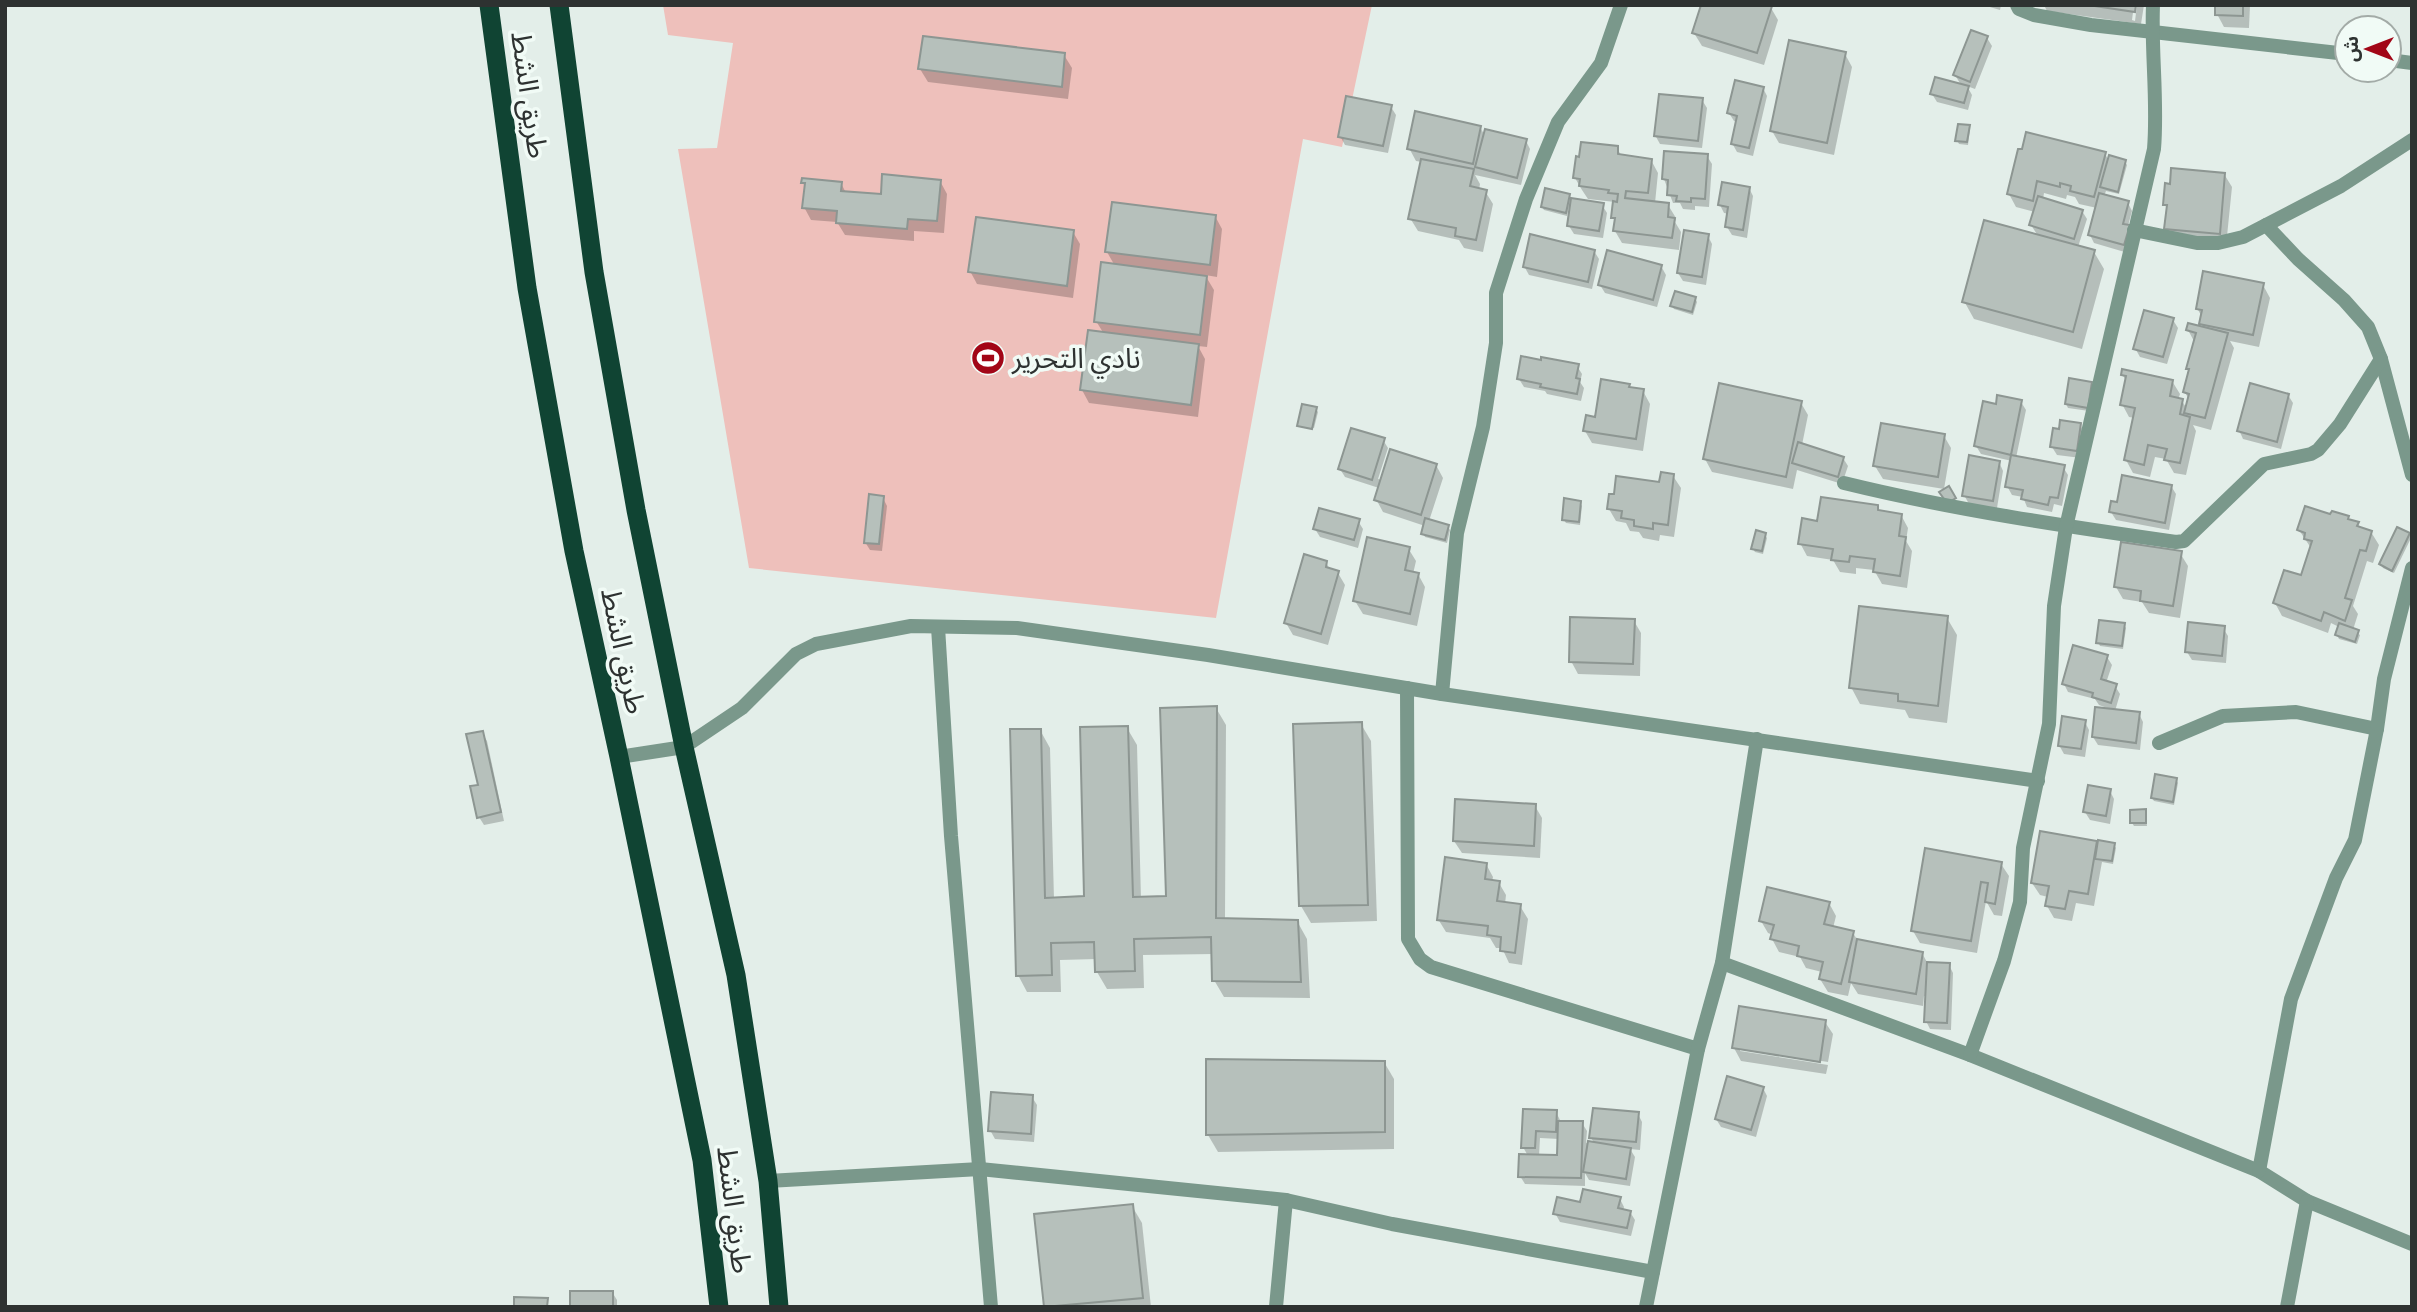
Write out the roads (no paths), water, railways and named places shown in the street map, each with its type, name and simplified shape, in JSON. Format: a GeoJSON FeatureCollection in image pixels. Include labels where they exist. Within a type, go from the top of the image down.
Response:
{"type":"FeatureCollection","features":[{"type":"Feature","properties":{"kind":"highway","name":"طريق الشط"},"geometry":{"type":"LineString","coordinates":[[489,5],[527,288],[573,551],[619,757],[702,1160],[719,1307]]}},
{"type":"Feature","properties":{"kind":"highway","name":"طريق الشط"},"geometry":{"type":"LineString","coordinates":[[559,5],[594,272],[636,510],[684,747],[736,975],[768,1181],[779,1307]]}},
{"type":"Feature","properties":{"kind":"street"},"geometry":{"type":"LineString","coordinates":[[1443,694],[1457,533],[1483,427],[1496,343],[1496,293],[1526,199],[1558,122],[1601,63],[1621,5]]}},
{"type":"Feature","properties":{"kind":"street"},"geometry":{"type":"LineString","coordinates":[[2017,5],[2019,9],[2034,15],[2056,20],[2333,52]]}},
{"type":"Feature","properties":{"kind":"street"},"geometry":{"type":"LineString","coordinates":[[1970,1055],[2004,961],[2020,902],[2023,848],[2049,724],[2054,606],[2066,527],[2154,149],[2156,130],[2153,5]]}},
{"type":"Feature","properties":{"kind":"street"},"geometry":{"type":"LineString","coordinates":[[2134,230],[2197,243],[2218,243],[2242,237],[2341,186],[2412,140]]}},
{"type":"Feature","properties":{"kind":"street"},"geometry":{"type":"LineString","coordinates":[[2266,225],[2298,260],[2344,300],[2368,327],[2381,359],[2412,475]]}},
{"type":"Feature","properties":{"kind":"street"},"geometry":{"type":"LineString","coordinates":[[1844,483],[1946,507],[2066,527],[2184,541],[2264,464],[2311,454],[2318,450],[2340,424],[2381,359]]}},
{"type":"Feature","properties":{"kind":"street"},"geometry":{"type":"LineString","coordinates":[[2259,1171],[2291,999],[2336,878],[2355,840],[2385,679],[2412,568]]}},
{"type":"Feature","properties":{"kind":"street"},"geometry":{"type":"LineString","coordinates":[[619,757],[684,747],[743,708],[796,654],[816,643],[911,626],[1017,628],[1208,655],[1443,694],[2038,781]]}},
{"type":"Feature","properties":{"kind":"street"},"geometry":{"type":"LineString","coordinates":[[938,627],[951,836],[991,1307]]}},
{"type":"Feature","properties":{"kind":"street"},"geometry":{"type":"LineString","coordinates":[[1407,688],[1408,939],[1420,959],[1431,967],[1698,1049]]}},
{"type":"Feature","properties":{"kind":"street"},"geometry":{"type":"LineString","coordinates":[[2159,743],[2222,716],[2297,712],[2377,729]]}},
{"type":"Feature","properties":{"kind":"street"},"geometry":{"type":"LineString","coordinates":[[1646,1307],[1698,1049],[1722,962],[1757,739]]}},
{"type":"Feature","properties":{"kind":"street"},"geometry":{"type":"LineString","coordinates":[[1722,962],[1970,1055],[2259,1171],[2307,1201],[2412,1244]]}},
{"type":"Feature","properties":{"kind":"street"},"geometry":{"type":"LineString","coordinates":[[768,1181],[980,1169],[1286,1200],[1392,1224],[1653,1272]]}},
{"type":"Feature","properties":{"kind":"street"},"geometry":{"type":"LineString","coordinates":[[1276,1307],[1286,1200]]}},
{"type":"Feature","properties":{"kind":"street"},"geometry":{"type":"LineString","coordinates":[[2287,1307],[2307,1201]]}},
{"type":"Feature","properties":{"kind":"place","name":"نادي التحرير"},"geometry":{"type":"Point","coordinates":[988,358]}}]}
